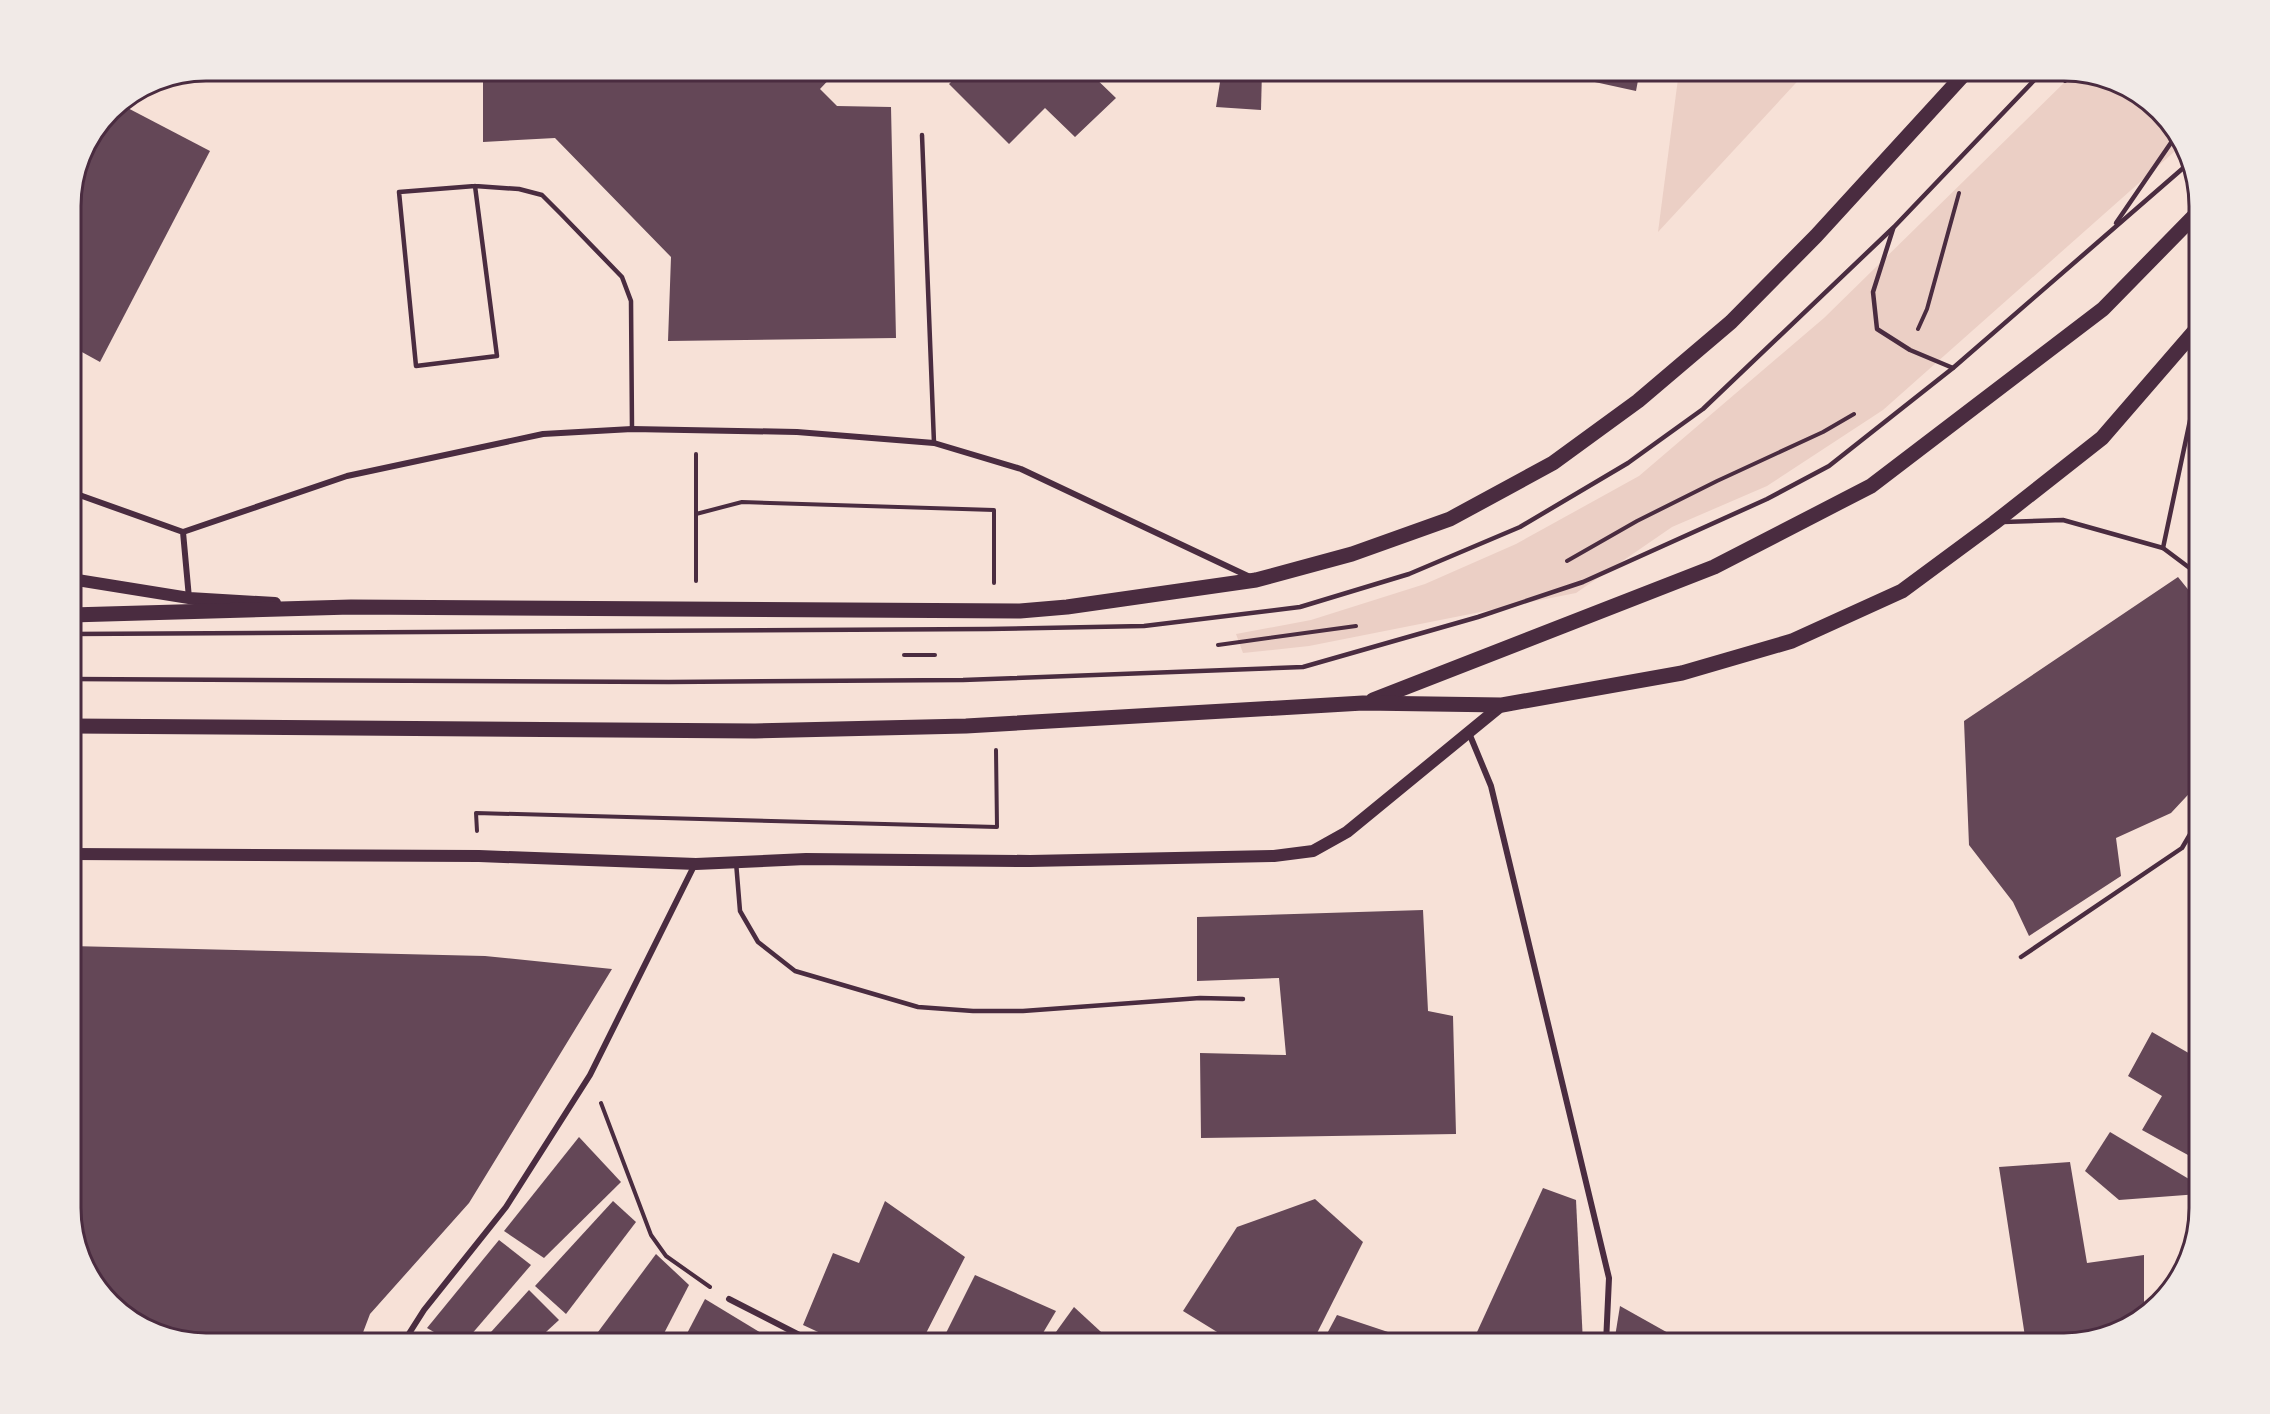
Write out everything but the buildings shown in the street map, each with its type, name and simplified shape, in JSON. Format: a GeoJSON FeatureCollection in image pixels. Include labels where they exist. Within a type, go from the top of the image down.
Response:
{"type":"FeatureCollection","features":[{"type":"Feature","properties":{"kind":"main road"},"geometry":{"type":"LineString","coordinates":[[81,615],[351,607],[1020,611],[1067,607],[1256,580],[1352,554],[1450,519],[1553,463],[1638,401],[1731,322],[1816,236],[1958,81]]}},
{"type":"Feature","properties":{"kind":"main road"},"geometry":{"type":"LineString","coordinates":[[1363,703],[1714,567],[1871,486],[2103,309],[2189,221]]}},
{"type":"Feature","properties":{"kind":"main road"},"geometry":{"type":"LineString","coordinates":[[81,726],[755,731],[966,726],[1363,703],[1502,705],[1682,673],[1792,641],[1902,591],[1994,523],[2102,438],[2189,338]]}},
{"type":"Feature","properties":{"kind":"main road"},"geometry":{"type":"LineString","coordinates":[[81,581],[189,598],[351,607]]}},
{"type":"Feature","properties":{"kind":"main road"},"geometry":{"type":"LineString","coordinates":[[81,854],[479,856],[696,864],[806,859],[1030,861],[1274,856],[1313,851],[1347,832],[1502,705]]}},
{"type":"Feature","properties":{"kind":"street"},"geometry":{"type":"LineString","coordinates":[[81,496],[183,532],[347,477],[456,451],[543,434],[632,429],[696,432],[797,432],[934,443],[1021,470],[1256,580]]}},
{"type":"Feature","properties":{"kind":"street"},"geometry":{"type":"LineString","coordinates":[[183,532],[189,598]]}},
{"type":"Feature","properties":{"kind":"street"},"geometry":{"type":"LineString","coordinates":[[1468,732],[1491,786],[1609,1278],[1606,1333]]}},
{"type":"Feature","properties":{"kind":"street"},"geometry":{"type":"LineString","coordinates":[[409,1333],[423,1310],[506,1207],[590,1075],[696,864]]}},
{"type":"Feature","properties":{"kind":"street"},"geometry":{"type":"LineString","coordinates":[[729,1299],[794,1333]]}},
{"type":"Feature","properties":{"kind":"lane"},"geometry":{"type":"LineString","coordinates":[[81,634],[1144,626],[1300,607],[1409,574],[1520,527],[1628,463],[1703,409],[1894,227],[2033,81]]}},
{"type":"Feature","properties":{"kind":"lane"},"geometry":{"type":"LineString","coordinates":[[922,135],[934,443]]}},
{"type":"Feature","properties":{"kind":"lane"},"geometry":{"type":"LineString","coordinates":[[2111,231],[2171,143]]}},
{"type":"Feature","properties":{"kind":"lane"},"geometry":{"type":"LineString","coordinates":[[81,679],[669,682],[963,680],[1303,667],[1478,617],[1583,582],[1767,499],[1829,466],[1953,368],[2183,168]]}},
{"type":"Feature","properties":{"kind":"lane"},"geometry":{"type":"LineString","coordinates":[[475,186],[496,356],[416,366],[399,192],[475,186],[519,189],[542,195],[621,277],[631,302],[632,429]]}},
{"type":"Feature","properties":{"kind":"lane"},"geometry":{"type":"LineString","coordinates":[[1894,227],[1873,292],[1877,329],[1910,350],[1953,368]]}},
{"type":"Feature","properties":{"kind":"lane"},"geometry":{"type":"LineString","coordinates":[[2163,548],[2189,425]]}},
{"type":"Feature","properties":{"kind":"lane"},"geometry":{"type":"LineString","coordinates":[[1994,523],[2063,520],[2163,548],[2189,568]]}},
{"type":"Feature","properties":{"kind":"lane"},"geometry":{"type":"LineString","coordinates":[[2021,957],[2182,848],[2189,836]]}},
{"type":"Feature","properties":{"kind":"lane"},"geometry":{"type":"LineString","coordinates":[[736,862],[740,911],[758,942],[795,971],[918,1007],[973,1011],[1023,1011],[1200,998],[1243,999]]}},
{"type":"Feature","properties":{"kind":"path"},"geometry":{"type":"LineString","coordinates":[[696,432],[696,609]]}},
{"type":"Feature","properties":{"kind":"path"},"geometry":{"type":"LineString","coordinates":[[696,514],[742,502],[994,510]]}},
{"type":"Feature","properties":{"kind":"path"},"geometry":{"type":"LineString","coordinates":[[476,813],[997,827]]}},
{"type":"Feature","properties":{"kind":"path"},"geometry":{"type":"LineString","coordinates":[[590,1075],[651,1235],[666,1256],[694,1278],[729,1299]]}},
{"type":"Feature","properties":{"kind":"shaded area"},"geometry":{"type":"Polygon","coordinates":[[[1678,81],[1798,81],[1658,232],[1678,81]]]}},
{"type":"Feature","properties":{"kind":"shaded area"},"geometry":{"type":"Polygon","coordinates":[[[2066,81],[2096,85],[2126,98],[2152,118],[2163,130],[2176,150],[1883,410],[1767,486],[1672,527],[1576,593],[1309,646],[1243,653],[1236,634],[1311,620],[1425,584],[1516,544],[1639,476],[1824,318],[2066,81]]]}}]}
